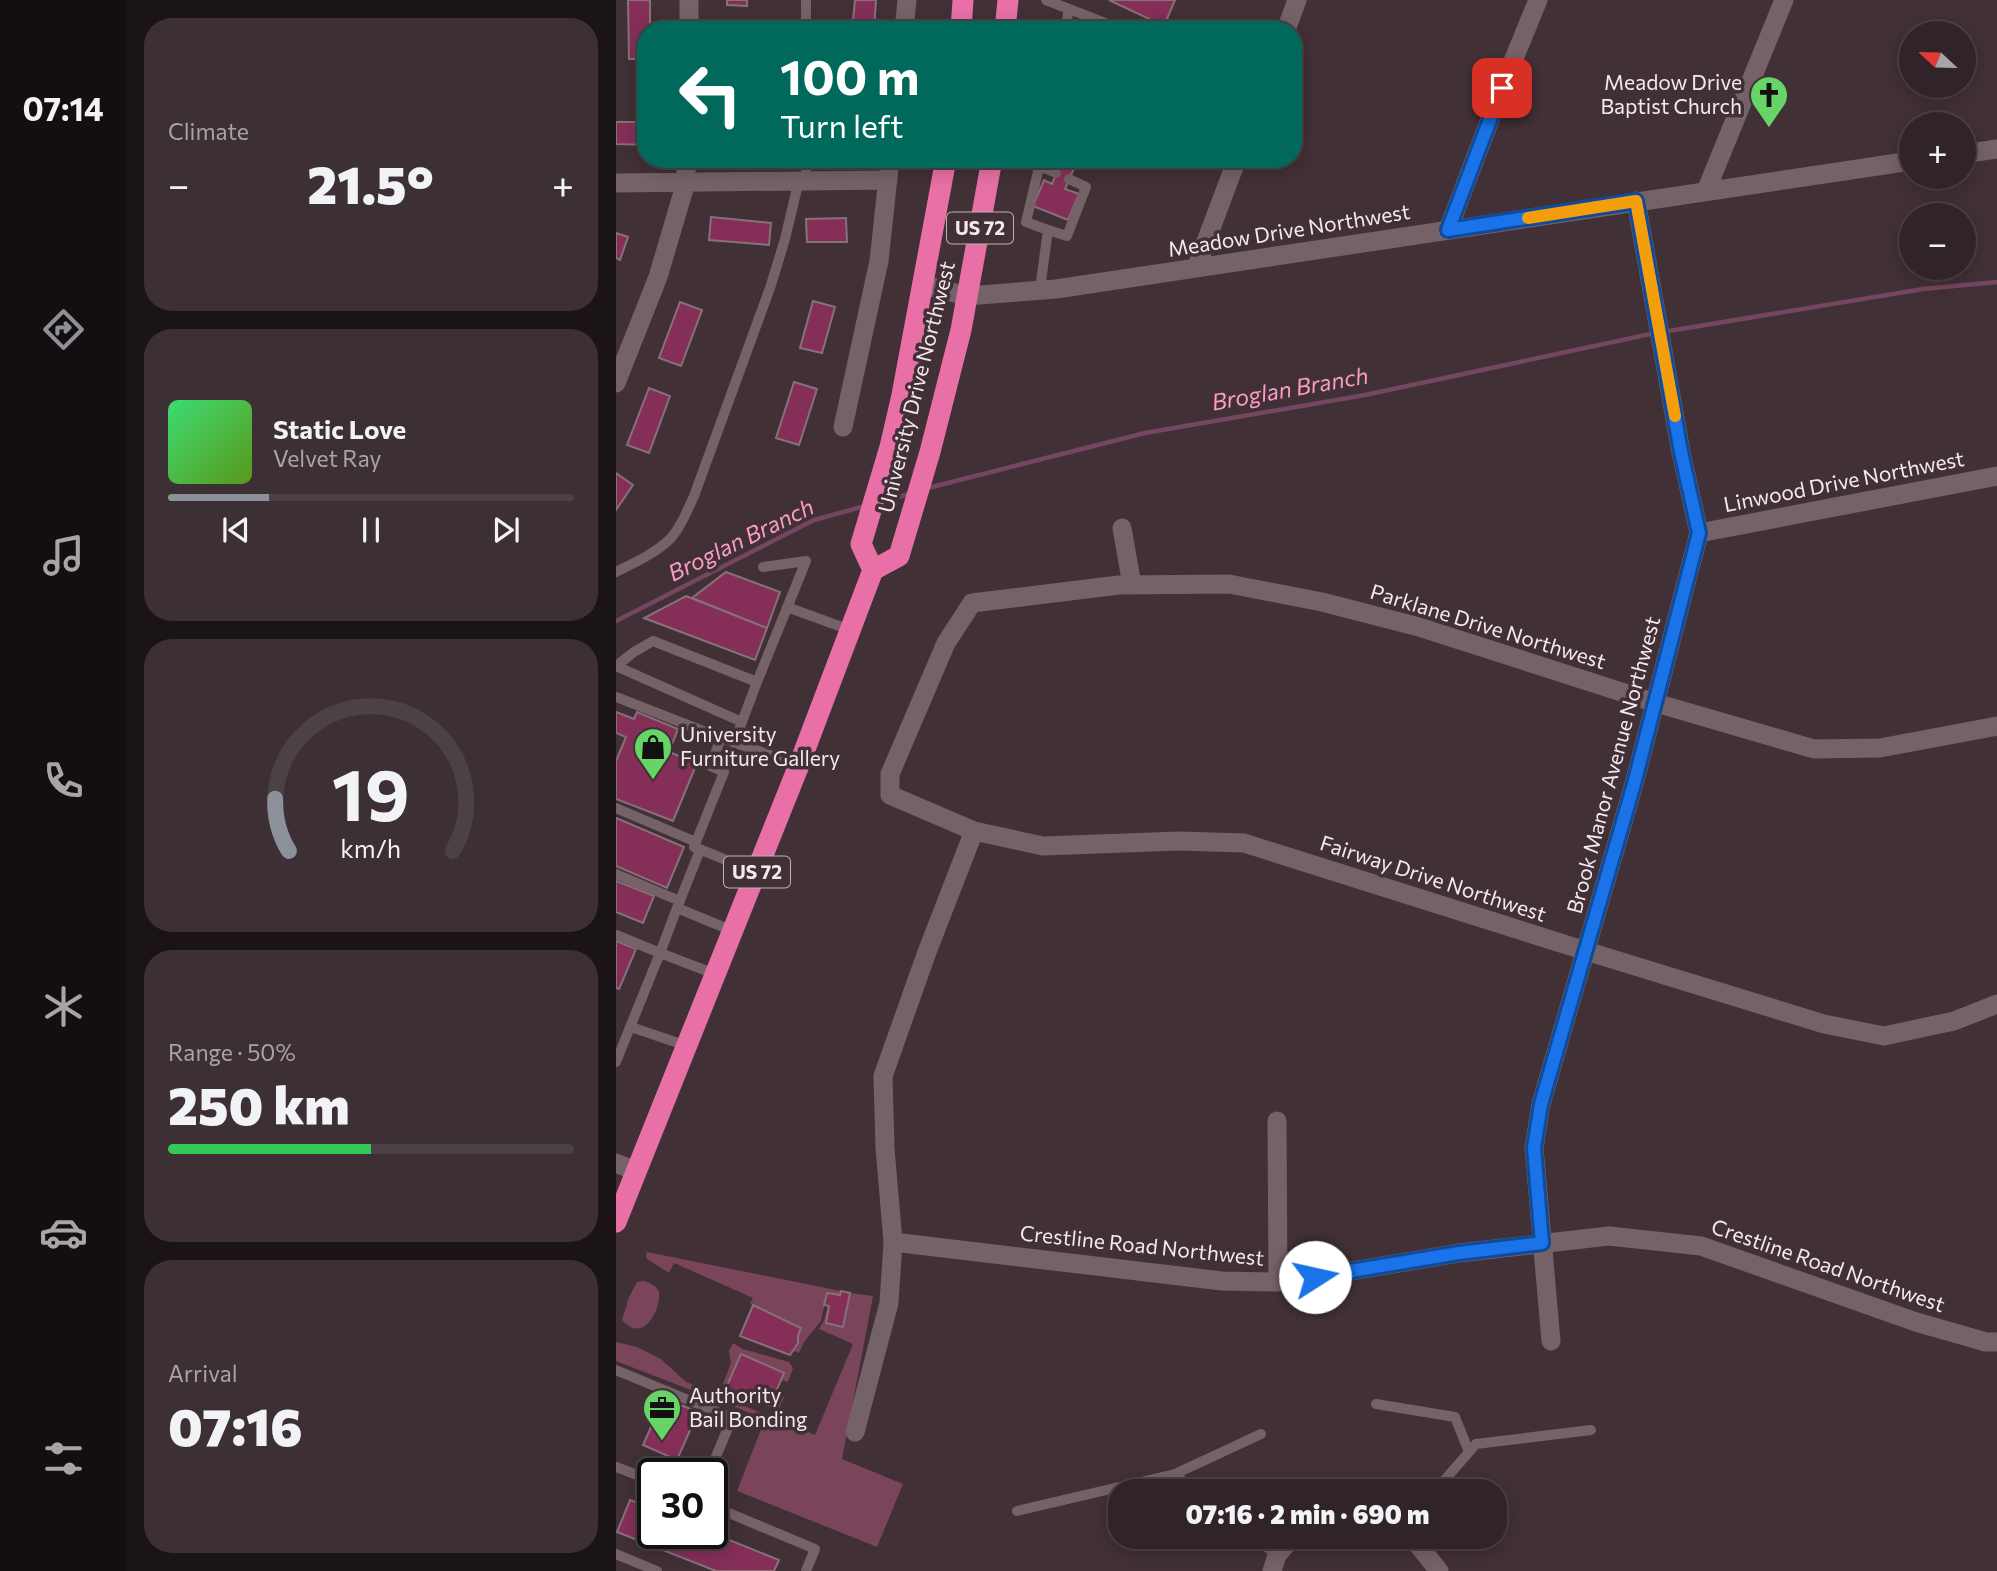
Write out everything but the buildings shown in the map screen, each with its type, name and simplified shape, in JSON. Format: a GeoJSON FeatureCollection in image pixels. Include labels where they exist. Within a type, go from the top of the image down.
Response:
{"type":"FeatureCollection","features":[{"type":"Feature","properties":{"kind":"highway"},"geometry":{"type":"LineString","coordinates":[[962,21],[963,0]]}},
{"type":"Feature","properties":{"kind":"highway"},"geometry":{"type":"LineString","coordinates":[[1006,21],[1008,0]]}},
{"type":"Feature","properties":{"kind":"highway","name":"University Drive Northwest"},"geometry":{"type":"LineString","coordinates":[[944,168],[902,395],[890,447],[861,544],[873,570],[899,556],[930,452],[961,330],[990,168]]}},
{"type":"Feature","properties":{"kind":"highway","name":"US 72"},"geometry":{"type":"LineString","coordinates":[[616,1222],[757,872],[873,570]]}},
{"type":"Feature","properties":{"kind":"street"},"geometry":{"type":"LineString","coordinates":[[689,0],[689,21]]}},
{"type":"Feature","properties":{"kind":"street"},"geometry":{"type":"LineString","coordinates":[[905,21],[907,0]]}},
{"type":"Feature","properties":{"kind":"street"},"geometry":{"type":"LineString","coordinates":[[1289,21],[1297,0]]}},
{"type":"Feature","properties":{"kind":"street"},"geometry":{"type":"LineString","coordinates":[[1448,230],[1538,0]]}},
{"type":"Feature","properties":{"kind":"street"},"geometry":{"type":"LineString","coordinates":[[1706,191],[1784,0]]}},
{"type":"Feature","properties":{"kind":"street"},"geometry":{"type":"LineString","coordinates":[[1976,152],[1997,149]]}},
{"type":"Feature","properties":{"kind":"street","name":"Meadow Drive Northwest"},"geometry":{"type":"LineString","coordinates":[[923,285],[967,296],[1056,289],[1899,163]]}},
{"type":"Feature","properties":{"kind":"street"},"geometry":{"type":"LineString","coordinates":[[616,383],[658,276],[686,182],[686,168]]}},
{"type":"Feature","properties":{"kind":"street"},"geometry":{"type":"LineString","coordinates":[[843,427],[879,261],[889,168]]}},
{"type":"Feature","properties":{"kind":"street"},"geometry":{"type":"LineString","coordinates":[[1196,268],[1234,168]]}},
{"type":"Feature","properties":{"kind":"street"},"geometry":{"type":"LineString","coordinates":[[616,183],[888,180]]}},
{"type":"Feature","properties":{"kind":"street","name":"Brook Manor Avenue Northwest"},"geometry":{"type":"LineString","coordinates":[[1552,1341],[1534,1148],[1541,1104],[1656,703],[1699,533],[1681,452],[1636,201]]}},
{"type":"Feature","properties":{"kind":"street","name":"Linwood Drive Northwest"},"geometry":{"type":"LineString","coordinates":[[1699,533],[1997,476]]}},
{"type":"Feature","properties":{"kind":"street"},"geometry":{"type":"LineString","coordinates":[[1122,528],[1132,585]]}},
{"type":"Feature","properties":{"kind":"street","name":"Parklane Drive Northwest"},"geometry":{"type":"LineString","coordinates":[[898,755],[946,643],[972,603],[1132,585],[1229,584],[1322,602],[1419,627],[1656,703],[1814,749],[1880,748],[1997,726]]}},
{"type":"Feature","properties":{"kind":"street","name":"Fairway Drive Northwest"},"geometry":{"type":"LineString","coordinates":[[898,755],[890,774],[890,795],[974,831],[1043,846],[1179,841],[1244,843],[1824,1024],[1884,1035],[1954,1021],[1997,1004]]}},
{"type":"Feature","properties":{"kind":"street"},"geometry":{"type":"LineString","coordinates":[[855,1432],[889,1303],[893,1242],[883,1076],[974,831]]}},
{"type":"Feature","properties":{"kind":"street"},"geometry":{"type":"LineString","coordinates":[[1278,1121],[1278,1282]]}},
{"type":"Feature","properties":{"kind":"street"},"geometry":{"type":"LineString","coordinates":[[616,1163],[636,1171]]}},
{"type":"Feature","properties":{"kind":"street","name":"Crestline Road Northwest"},"geometry":{"type":"LineString","coordinates":[[893,1242],[1222,1281],[1278,1282],[1459,1253],[1609,1236],[1701,1246],[1916,1322],[1986,1342],[1997,1342]]}},
{"type":"Feature","properties":{"kind":"street"},"geometry":{"type":"LineString","coordinates":[[1421,1549],[1439,1571]]}},
{"type":"Feature","properties":{"kind":"lane"},"geometry":{"type":"LineString","coordinates":[[806,0],[806,21]]}},
{"type":"Feature","properties":{"kind":"lane"},"geometry":{"type":"LineString","coordinates":[[1046,0],[1100,21]]}},
{"type":"Feature","properties":{"kind":"lane"},"geometry":{"type":"LineString","coordinates":[[1067,21],[1069,9]]}},
{"type":"Feature","properties":{"kind":"lane"},"geometry":{"type":"LineString","coordinates":[[616,572],[647,556],[670,539],[694,496],[774,276],[805,168]]}},
{"type":"Feature","properties":{"kind":"lane"},"geometry":{"type":"LineString","coordinates":[[1039,168],[1026,222],[1067,236],[1086,187],[1069,179]]}},
{"type":"Feature","properties":{"kind":"lane"},"geometry":{"type":"LineString","coordinates":[[1048,168],[1056,173]]}},
{"type":"Feature","properties":{"kind":"lane"},"geometry":{"type":"LineString","coordinates":[[1040,289],[1048,230]]}},
{"type":"Feature","properties":{"kind":"lane"},"geometry":{"type":"LineString","coordinates":[[734,743],[806,561],[763,567]]}},
{"type":"Feature","properties":{"kind":"lane"},"geometry":{"type":"LineString","coordinates":[[787,607],[850,630]]}},
{"type":"Feature","properties":{"kind":"lane"},"geometry":{"type":"LineString","coordinates":[[743,722],[616,666],[653,641],[757,682]]}},
{"type":"Feature","properties":{"kind":"lane"},"geometry":{"type":"LineString","coordinates":[[616,697],[799,765]]}},
{"type":"Feature","properties":{"kind":"lane"},"geometry":{"type":"LineString","coordinates":[[616,1062],[679,905],[724,772],[710,766],[721,738]]}},
{"type":"Feature","properties":{"kind":"lane"},"geometry":{"type":"LineString","coordinates":[[616,808],[757,872]]}},
{"type":"Feature","properties":{"kind":"lane"},"geometry":{"type":"LineString","coordinates":[[616,874],[733,931]]}},
{"type":"Feature","properties":{"kind":"lane"},"geometry":{"type":"LineString","coordinates":[[616,935],[715,974]]}},
{"type":"Feature","properties":{"kind":"lane"},"geometry":{"type":"LineString","coordinates":[[631,1027],[687,1046]]}},
{"type":"Feature","properties":{"kind":"lane"},"geometry":{"type":"LineString","coordinates":[[616,1370],[732,1418],[715,1458]]}},
{"type":"Feature","properties":{"kind":"lane"},"geometry":{"type":"LineString","coordinates":[[1376,1404],[1455,1417],[1469,1452]]}},
{"type":"Feature","properties":{"kind":"lane"},"geometry":{"type":"LineString","coordinates":[[1445,1479],[1476,1444],[1591,1430]]}},
{"type":"Feature","properties":{"kind":"lane"},"geometry":{"type":"LineString","coordinates":[[1017,1511],[1175,1474],[1261,1434]]}},
{"type":"Feature","properties":{"kind":"lane"},"geometry":{"type":"LineString","coordinates":[[616,1466],[637,1475]]}},
{"type":"Feature","properties":{"kind":"lane"},"geometry":{"type":"LineString","coordinates":[[1175,1474],[1180,1479]]}},
{"type":"Feature","properties":{"kind":"lane"},"geometry":{"type":"LineString","coordinates":[[728,1513],[815,1549],[806,1571]]}},
{"type":"Feature","properties":{"kind":"lane"},"geometry":{"type":"LineString","coordinates":[[1263,1549],[1274,1563]]}},
{"type":"Feature","properties":{"kind":"lane"},"geometry":{"type":"LineString","coordinates":[[616,1554],[657,1571]]}},
{"type":"Feature","properties":{"kind":"shaded area"},"geometry":{"type":"Polygon","coordinates":[[[647,1252],[841,1291],[840,1295],[827,1293],[821,1321],[804,1342],[799,1353],[792,1350],[798,1343],[801,1327],[750,1304],[753,1298],[674,1263],[669,1273],[647,1259],[647,1252]]]}},
{"type":"Feature","properties":{"kind":"shaded area"},"geometry":{"type":"Polygon","coordinates":[[[644,1281],[658,1290],[658,1304],[651,1320],[645,1326],[630,1327],[622,1320],[629,1297],[637,1282],[644,1281]]]}},
{"type":"Feature","properties":{"kind":"shaded area"},"geometry":{"type":"Polygon","coordinates":[[[850,1293],[873,1296],[842,1459],[903,1484],[877,1547],[737,1491],[765,1419],[616,1361],[616,1342],[637,1347],[661,1359],[686,1382],[815,1435],[853,1344],[819,1329],[828,1306],[826,1323],[843,1326],[850,1293]]]}},
{"type":"Feature","properties":{"kind":"shaded area"},"geometry":{"type":"Polygon","coordinates":[[[733,1343],[743,1349],[789,1362],[793,1368],[788,1382],[781,1380],[784,1373],[741,1355],[726,1387],[764,1404],[721,1389],[731,1363],[729,1351],[733,1343]]]}},
{"type":"Feature","properties":{"kind":"shaded area"},"geometry":{"type":"Polygon","coordinates":[[[775,1393],[784,1397],[779,1409],[769,1406],[775,1393]]]}},
{"type":"Feature","properties":{"kind":"waterway","name":"Broglan Branch"},"geometry":{"type":"LineString","coordinates":[[1663,332],[1923,289],[1997,282]]}},
{"type":"Feature","properties":{"kind":"waterway","name":"Broglan Branch"},"geometry":{"type":"LineString","coordinates":[[924,489],[1145,433],[1365,395],[1655,333]]}},
{"type":"Feature","properties":{"kind":"waterway","name":"Broglan Branch"},"geometry":{"type":"LineString","coordinates":[[881,502],[909,494]]}},
{"type":"Feature","properties":{"kind":"waterway","name":"Broglan Branch"},"geometry":{"type":"LineString","coordinates":[[616,621],[814,520],[865,506]]}},
{"type":"Feature","properties":{"kind":"slow traffic"},"geometry":{"type":"LineString","coordinates":[[1528,218],[1636,201],[1675,416]]}},
{"type":"Feature","properties":{"kind":"place","name":"Meadow Drive Baptist Church"},"geometry":{"type":"Point","coordinates":[1769,129]}},
{"type":"Feature","properties":{"kind":"place","name":"University Furniture Gallery"},"geometry":{"type":"Point","coordinates":[653,781]}},
{"type":"Feature","properties":{"kind":"place","name":"Authority Bail Bonding"},"geometry":{"type":"Point","coordinates":[662,1442]}},
{"type":"Feature","properties":{"kind":"route"},"geometry":{"type":"LineString","coordinates":[[1315,1277],[1459,1253],[1542,1243],[1534,1148],[1541,1104],[1634,784],[1699,533],[1681,452],[1636,201],[1448,230],[1502,88]]}}]}
